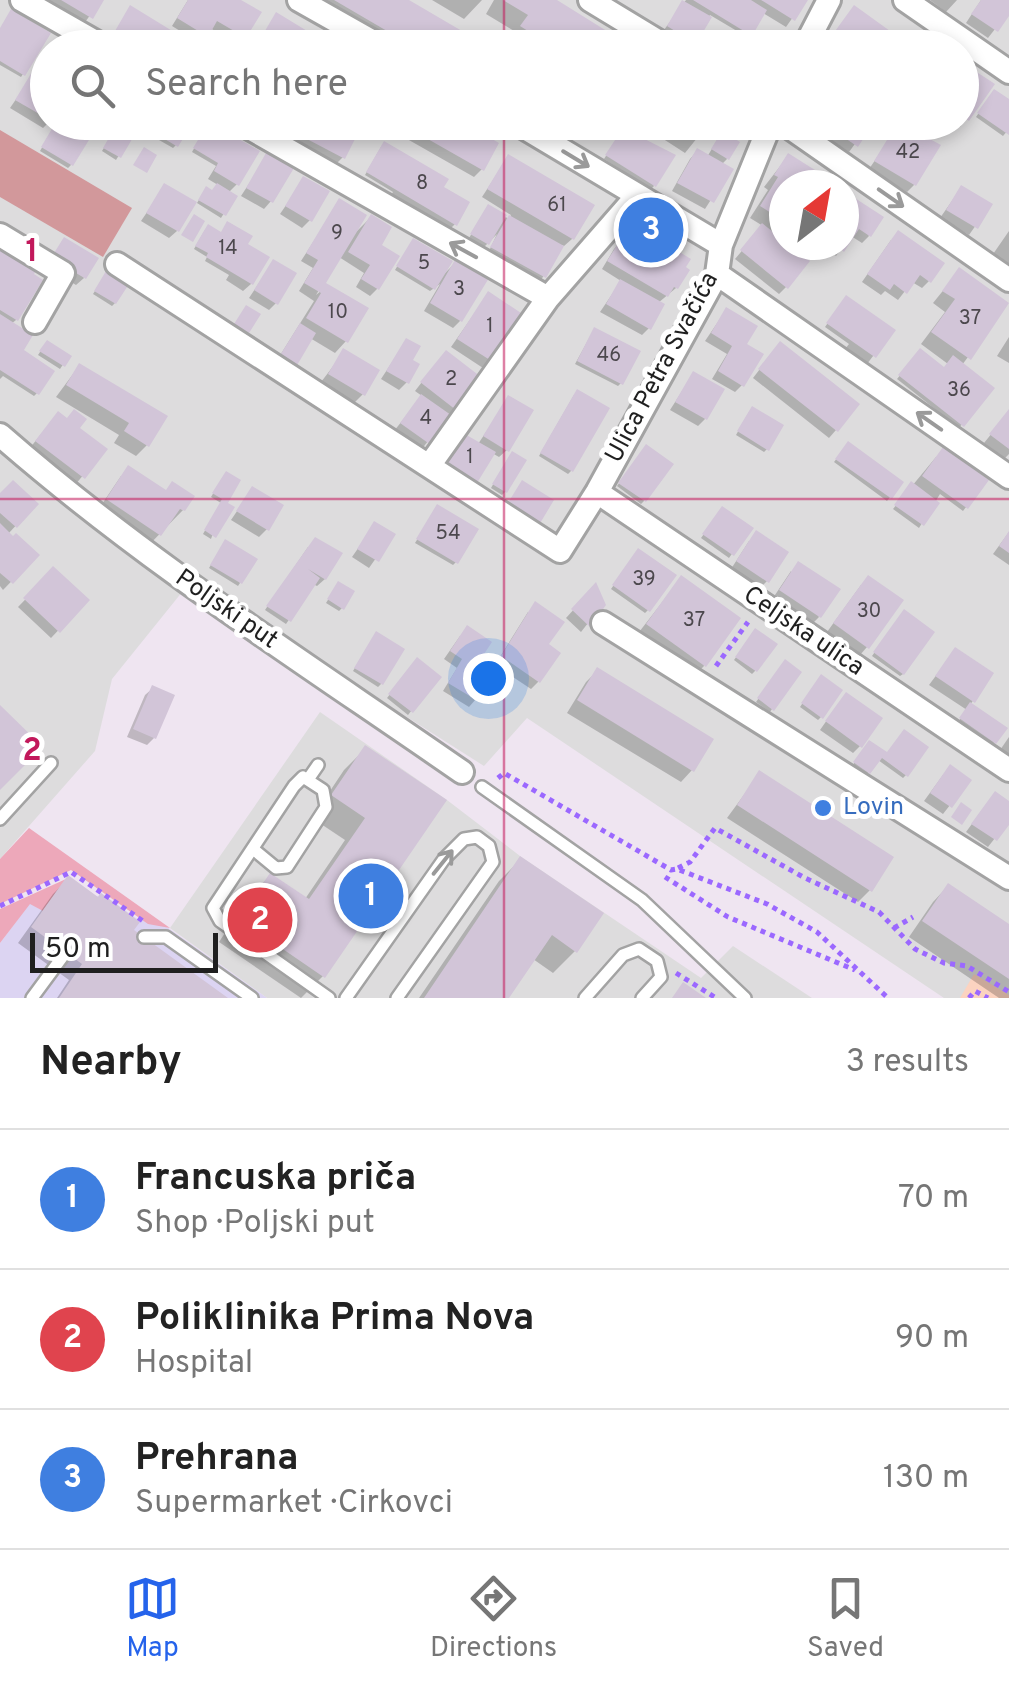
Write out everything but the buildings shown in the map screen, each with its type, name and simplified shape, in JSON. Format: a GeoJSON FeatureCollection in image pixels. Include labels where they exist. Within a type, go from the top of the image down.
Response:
{"type":"FeatureCollection","features":[{"type":"Feature","properties":{"kind":"street"},"geometry":{"type":"LineString","coordinates":[[22,0],[74,30]]}},
{"type":"Feature","properties":{"kind":"street"},"geometry":{"type":"LineString","coordinates":[[299,0],[352,30]]}},
{"type":"Feature","properties":{"kind":"street"},"geometry":{"type":"LineString","coordinates":[[813,30],[829,0]]}},
{"type":"Feature","properties":{"kind":"street"},"geometry":{"type":"LineString","coordinates":[[905,0],[948,30]]}},
{"type":"Feature","properties":{"kind":"street"},"geometry":{"type":"LineString","coordinates":[[602,3],[642,30]]}},
{"type":"Feature","properties":{"kind":"street"},"geometry":{"type":"LineString","coordinates":[[979,51],[1009,72]]}},
{"type":"Feature","properties":{"kind":"street"},"geometry":{"type":"LineString","coordinates":[[270,140],[548,298]]}},
{"type":"Feature","properties":{"kind":"street"},"geometry":{"type":"LineString","coordinates":[[544,140],[721,245]]}},
{"type":"Feature","properties":{"kind":"street","name":"Ulica Petra Svačića"},"geometry":{"type":"LineString","coordinates":[[429,466],[560,551],[597,492],[717,274],[721,245],[764,140]]}},
{"type":"Feature","properties":{"kind":"street"},"geometry":{"type":"LineString","coordinates":[[808,140],[1009,280]]}},
{"type":"Feature","properties":{"kind":"street"},"geometry":{"type":"LineString","coordinates":[[116,264],[429,466],[548,298],[637,196]]}},
{"type":"Feature","properties":{"kind":"street"},"geometry":{"type":"LineString","coordinates":[[0,235],[63,274],[35,322]]}},
{"type":"Feature","properties":{"kind":"street"},"geometry":{"type":"LineString","coordinates":[[717,274],[1009,476]]}},
{"type":"Feature","properties":{"kind":"street","name":"Poljski put"},"geometry":{"type":"LineString","coordinates":[[0,435],[72,498],[194,589],[462,772]]}},
{"type":"Feature","properties":{"kind":"street","name":"Celjska ulica"},"geometry":{"type":"LineString","coordinates":[[597,492],[1009,770]]}},
{"type":"Feature","properties":{"kind":"street"},"geometry":{"type":"LineString","coordinates":[[603,623],[1009,878]]}},
{"type":"Feature","properties":{"kind":"lane"},"geometry":{"type":"LineString","coordinates":[[0,819],[51,763]]}},
{"type":"Feature","properties":{"kind":"lane"},"geometry":{"type":"LineString","coordinates":[[309,778],[318,764]]}},
{"type":"Feature","properties":{"kind":"lane"},"geometry":{"type":"LineString","coordinates":[[253,849],[276,868],[287,867],[326,807],[323,790],[303,777],[294,786],[213,908],[220,921],[329,998]]}},
{"type":"Feature","properties":{"kind":"lane"},"geometry":{"type":"LineString","coordinates":[[483,788],[642,900],[745,998]]}},
{"type":"Feature","properties":{"kind":"lane"},"geometry":{"type":"LineString","coordinates":[[346,998],[444,859],[464,839],[477,838],[489,846],[493,862],[397,998]]}},
{"type":"Feature","properties":{"kind":"lane"},"geometry":{"type":"LineString","coordinates":[[144,938],[166,937],[252,998]]}},
{"type":"Feature","properties":{"kind":"lane"},"geometry":{"type":"LineString","coordinates":[[586,998],[623,955],[639,949],[657,960],[660,978],[642,998]]}},
{"type":"Feature","properties":{"kind":"lane"},"geometry":{"type":"LineString","coordinates":[[32,998],[66,952]]}},
{"type":"Feature","properties":{"kind":"path"},"geometry":{"type":"LineString","coordinates":[[702,686],[762,604]]}},
{"type":"Feature","properties":{"kind":"path"},"geometry":{"type":"LineString","coordinates":[[483,788],[504,773],[674,869],[784,913],[818,932],[888,998]]}},
{"type":"Feature","properties":{"kind":"path"},"geometry":{"type":"LineString","coordinates":[[642,900],[674,869],[690,862],[715,828],[805,878],[879,912],[915,949],[944,962],[966,966],[1009,992]]}},
{"type":"Feature","properties":{"kind":"path"},"geometry":{"type":"LineString","coordinates":[[0,906],[72,872],[166,937]]}},
{"type":"Feature","properties":{"kind":"path"},"geometry":{"type":"LineString","coordinates":[[665,877],[728,917],[860,972]]}},
{"type":"Feature","properties":{"kind":"path"},"geometry":{"type":"LineString","coordinates":[[894,928],[913,917]]}},
{"type":"Feature","properties":{"kind":"path"},"geometry":{"type":"LineString","coordinates":[[657,960],[716,998]]}},
{"type":"Feature","properties":{"kind":"path"},"geometry":{"type":"LineString","coordinates":[[969,998],[975,991],[988,998]]}},
{"type":"Feature","properties":{"kind":"shaded area"},"geometry":{"type":"Polygon","coordinates":[[[0,0],[1009,0],[1009,998],[944,998],[527,718],[484,766],[195,576],[112,679],[95,751],[0,859],[0,0]]]}},
{"type":"Feature","properties":{"kind":"shaded area"},"geometry":{"type":"Polygon","coordinates":[[[0,130],[132,208],[103,257],[0,197],[0,130]]]}},
{"type":"Feature","properties":{"kind":"shaded area"},"geometry":{"type":"Polygon","coordinates":[[[320,712],[520,856],[701,978],[733,946],[812,998],[267,998],[170,928],[320,712]]]}},
{"type":"Feature","properties":{"kind":"shaded area"},"geometry":{"type":"Polygon","coordinates":[[[29,828],[170,928],[148,924],[71,870],[0,904],[0,859],[29,828]]]}},
{"type":"Feature","properties":{"kind":"shaded area"},"geometry":{"type":"Polygon","coordinates":[[[66,879],[43,911],[30,904],[0,943],[0,909],[66,879]]]}},
{"type":"Feature","properties":{"kind":"shaded area"},"geometry":{"type":"Polygon","coordinates":[[[101,893],[140,921],[147,913],[267,998],[0,998],[0,943],[30,903],[43,910],[101,893]]]}},
{"type":"Feature","properties":{"kind":"shaded area"},"geometry":{"type":"Polygon","coordinates":[[[974,974],[1009,995],[1009,998],[960,998],[974,974]]]}},
{"type":"Feature","properties":{"kind":"place","name":"Prehrana"},"geometry":{"type":"Point","coordinates":[651,230]}},
{"type":"Feature","properties":{"kind":"place","name":"Lovin"},"geometry":{"type":"Point","coordinates":[823,808]}},
{"type":"Feature","properties":{"kind":"place","name":"Francuska priča"},"geometry":{"type":"Point","coordinates":[371,896]}},
{"type":"Feature","properties":{"kind":"place","name":"Poliklinika Prima Nova"},"geometry":{"type":"Point","coordinates":[260,920]}}]}
